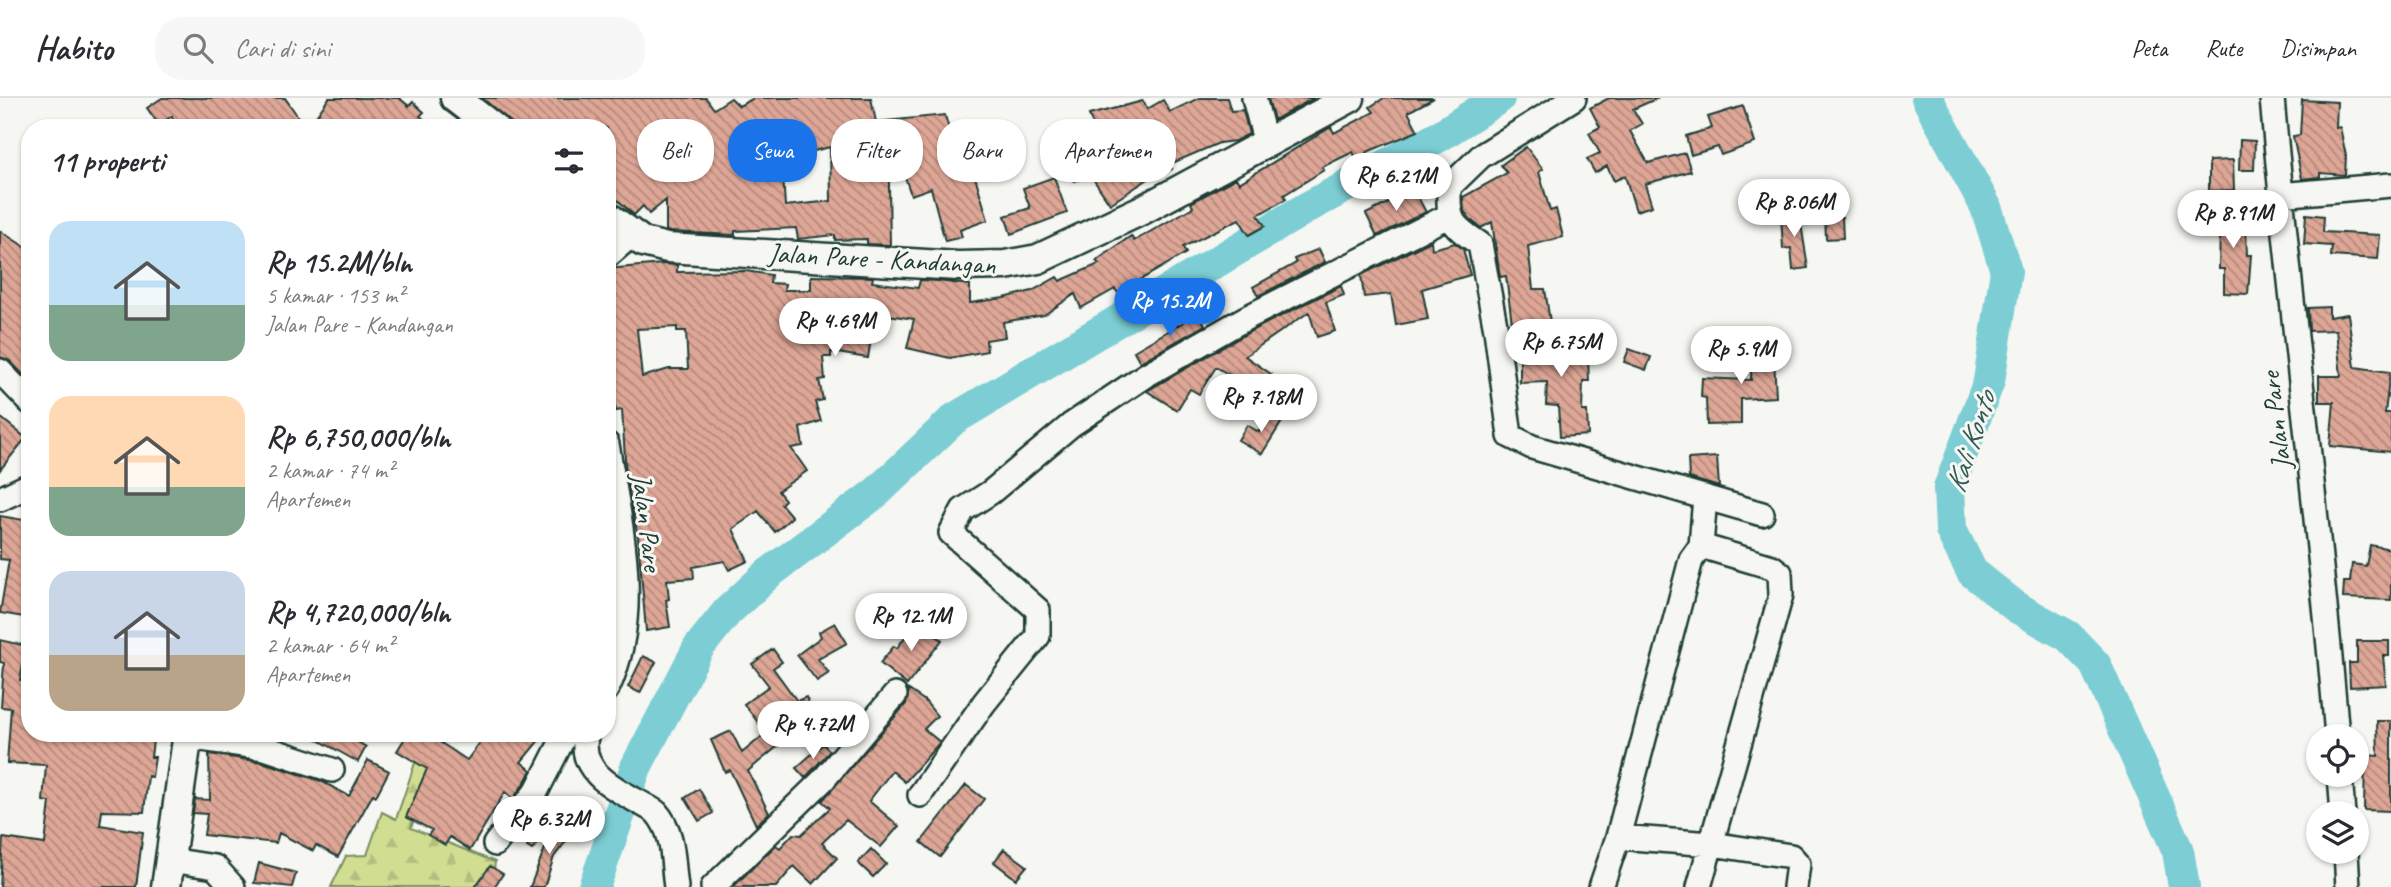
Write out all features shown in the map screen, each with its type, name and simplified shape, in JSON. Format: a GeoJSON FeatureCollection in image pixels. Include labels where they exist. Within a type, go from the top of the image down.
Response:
{"type":"FeatureCollection","features":[{"type":"Feature","properties":{"kind":"main road","name":"Jalan Pare - Kandangan"},"geometry":{"type":"LineString","coordinates":[[616,223],[643,242],[667,248],[958,266],[1023,262],[1038,259],[1094,234],[1350,98]]}},
{"type":"Feature","properties":{"kind":"main road"},"geometry":{"type":"LineString","coordinates":[[616,245],[629,234]]}},
{"type":"Feature","properties":{"kind":"main road"},"geometry":{"type":"LineString","coordinates":[[168,873],[187,742]]}},
{"type":"Feature","properties":{"kind":"street"},"geometry":{"type":"LineString","coordinates":[[1254,98],[1266,144]]}},
{"type":"Feature","properties":{"kind":"street"},"geometry":{"type":"LineString","coordinates":[[1574,98],[1481,156],[1449,187],[1448,216],[1459,231],[1480,244],[1496,330],[1506,424],[1513,439],[1762,514]]}},
{"type":"Feature","properties":{"kind":"street","name":"Jalan Pare"},"geometry":{"type":"LineString","coordinates":[[2272,98],[2280,195],[2327,607],[2336,724]]}},
{"type":"Feature","properties":{"kind":"street"},"geometry":{"type":"LineString","coordinates":[[2280,195],[2391,185]]}},
{"type":"Feature","properties":{"kind":"street"},"geometry":{"type":"LineString","coordinates":[[920,795],[984,703],[1038,636],[1038,610],[951,533],[963,510],[991,492],[1072,425],[1146,375],[1246,318],[1448,216]]}},
{"type":"Feature","properties":{"kind":"street"},"geometry":{"type":"LineString","coordinates":[[0,370],[21,392]]}},
{"type":"Feature","properties":{"kind":"street"},"geometry":{"type":"LineString","coordinates":[[0,499],[21,489]]}},
{"type":"Feature","properties":{"kind":"street"},"geometry":{"type":"LineString","coordinates":[[1601,887],[1618,837],[1691,560],[1701,546],[1705,497]]}},
{"type":"Feature","properties":{"kind":"street","name":"Jalan Pare"},"geometry":{"type":"LineString","coordinates":[[616,509],[626,581],[627,618],[616,655]]}},
{"type":"Feature","properties":{"kind":"street"},"geometry":{"type":"LineString","coordinates":[[1699,887],[1781,595],[1782,581],[1780,573],[1772,568],[1701,546]]}},
{"type":"Feature","properties":{"kind":"street"},"geometry":{"type":"LineString","coordinates":[[713,887],[823,780],[895,695]]}},
{"type":"Feature","properties":{"kind":"street"},"geometry":{"type":"LineString","coordinates":[[229,742],[265,748],[332,770]]}},
{"type":"Feature","properties":{"kind":"street"},"geometry":{"type":"LineString","coordinates":[[495,844],[537,790],[561,742]]}},
{"type":"Feature","properties":{"kind":"street"},"geometry":{"type":"LineString","coordinates":[[586,742],[585,755],[592,771],[656,811],[670,836],[676,887]]}},
{"type":"Feature","properties":{"kind":"street"},"geometry":{"type":"LineString","coordinates":[[1618,837],[1712,844],[1793,857],[1798,864],[1796,887]]}},
{"type":"Feature","properties":{"kind":"street"},"geometry":{"type":"LineString","coordinates":[[2347,864],[2348,887]]}},
{"type":"Feature","properties":{"kind":"street"},"geometry":{"type":"LineString","coordinates":[[168,873],[215,867],[233,887]]}},
{"type":"Feature","properties":{"kind":"green space"},"geometry":{"type":"Polygon","coordinates":[[[416,760],[432,766],[411,828],[495,862],[492,887],[331,887],[346,856],[367,855],[382,812],[396,819],[416,760]]]}},
{"type":"Feature","properties":{"kind":"building"},"geometry":{"type":"Polygon","coordinates":[[[162,98],[285,98],[300,119],[173,119],[172,116],[168,119],[155,119],[147,108],[162,98]]]}},
{"type":"Feature","properties":{"kind":"building"},"geometry":{"type":"Polygon","coordinates":[[[329,98],[399,98],[409,106],[413,102],[424,112],[420,116],[424,119],[314,119],[329,98]]]}},
{"type":"Feature","properties":{"kind":"building"},"geometry":{"type":"Polygon","coordinates":[[[482,98],[706,98],[714,109],[731,98],[739,106],[754,98],[871,98],[875,119],[831,119],[831,182],[889,182],[890,245],[867,244],[867,239],[835,240],[835,235],[798,239],[796,228],[735,231],[735,235],[670,232],[666,231],[666,200],[649,214],[643,206],[634,215],[616,198],[616,119],[507,119],[482,98]]]}},
{"type":"Feature","properties":{"kind":"building"},"geometry":{"type":"Polygon","coordinates":[[[1199,98],[1227,98],[1231,111],[1243,110],[1249,134],[1235,141],[1219,143],[1176,161],[1176,119],[1091,119],[1089,115],[1143,101],[1147,109],[1163,100],[1170,112],[1199,98]]]}},
{"type":"Feature","properties":{"kind":"building"},"geometry":{"type":"Polygon","coordinates":[[[1268,98],[1314,98],[1274,120],[1268,98]]]}},
{"type":"Feature","properties":{"kind":"building"},"geometry":{"type":"Polygon","coordinates":[[[1384,98],[1434,98],[1408,112],[1418,131],[1367,152],[1372,161],[1361,167],[1353,152],[1322,167],[1324,170],[1284,195],[1286,199],[1258,215],[1265,226],[1249,235],[1239,219],[1183,247],[1186,253],[1118,293],[1115,289],[1081,308],[1075,294],[1044,315],[1003,322],[1005,337],[986,340],[987,351],[950,358],[907,348],[914,319],[875,313],[868,358],[831,352],[831,357],[823,357],[825,379],[819,380],[823,400],[815,402],[821,421],[800,428],[803,446],[791,448],[807,471],[778,491],[785,500],[781,504],[792,517],[775,532],[758,511],[733,529],[748,561],[729,570],[724,561],[693,567],[694,578],[667,580],[669,599],[666,600],[670,627],[646,631],[638,537],[626,475],[622,410],[616,411],[616,268],[663,264],[677,265],[677,272],[746,271],[771,275],[770,283],[785,284],[784,290],[811,290],[811,276],[873,277],[872,282],[918,288],[920,280],[938,281],[970,285],[970,303],[1004,298],[1032,291],[1057,277],[1060,281],[1099,264],[1096,261],[1131,236],[1134,241],[1193,207],[1191,203],[1236,178],[1239,183],[1331,127],[1334,133],[1374,112],[1370,107],[1384,98]],[[677,327],[637,329],[642,377],[669,369],[688,369],[686,331],[677,331],[677,327]]]}},
{"type":"Feature","properties":{"kind":"building"},"geometry":{"type":"Polygon","coordinates":[[[1609,98],[1658,98],[1633,109],[1642,124],[1630,131],[1648,163],[1685,153],[1691,171],[1645,184],[1652,206],[1636,211],[1625,176],[1614,181],[1607,166],[1595,173],[1587,159],[1600,153],[1589,133],[1600,127],[1590,108],[1609,98]]]}},
{"type":"Feature","properties":{"kind":"building"},"geometry":{"type":"Polygon","coordinates":[[[2302,100],[2337,102],[2336,128],[2340,127],[2346,156],[2345,175],[2320,173],[2320,177],[2302,179],[2293,136],[2300,135],[2302,100]]]}},
{"type":"Feature","properties":{"kind":"building"},"geometry":{"type":"Polygon","coordinates":[[[1743,106],[1755,143],[1721,155],[1718,147],[1691,155],[1686,136],[1712,128],[1708,117],[1743,106]]]}},
{"type":"Feature","properties":{"kind":"building"},"geometry":{"type":"Polygon","coordinates":[[[945,115],[946,119],[937,119],[937,182],[977,182],[988,220],[960,230],[962,237],[945,241],[931,188],[911,195],[907,182],[923,182],[923,119],[906,119],[945,115]]]}},
{"type":"Feature","properties":{"kind":"building"},"geometry":{"type":"Polygon","coordinates":[[[2240,140],[2255,141],[2254,170],[2239,170],[2240,140]]]}},
{"type":"Feature","properties":{"kind":"building"},"geometry":{"type":"Polygon","coordinates":[[[1526,147],[1543,169],[1539,172],[1550,211],[1556,209],[1563,237],[1528,246],[1533,289],[1545,289],[1550,322],[1512,324],[1506,276],[1500,277],[1492,222],[1481,228],[1472,221],[1464,211],[1463,197],[1507,173],[1501,165],[1526,147]]]}},
{"type":"Feature","properties":{"kind":"building"},"geometry":{"type":"Polygon","coordinates":[[[2233,160],[2234,190],[2209,191],[2209,161],[2233,160]]]}},
{"type":"Feature","properties":{"kind":"building"},"geometry":{"type":"Polygon","coordinates":[[[1040,182],[1056,182],[1067,213],[1011,234],[1005,216],[1030,208],[1023,188],[1040,182]]]}},
{"type":"Feature","properties":{"kind":"building"},"geometry":{"type":"Polygon","coordinates":[[[1095,182],[1144,182],[1110,204],[1095,182]]]}},
{"type":"Feature","properties":{"kind":"building"},"geometry":{"type":"Polygon","coordinates":[[[1414,190],[1426,212],[1377,236],[1366,214],[1414,190]]]}},
{"type":"Feature","properties":{"kind":"building"},"geometry":{"type":"Polygon","coordinates":[[[2213,206],[2240,209],[2241,229],[2246,229],[2247,255],[2251,255],[2248,294],[2224,293],[2224,269],[2219,269],[2220,226],[2214,226],[2213,206]]]}},
{"type":"Feature","properties":{"kind":"building"},"geometry":{"type":"Polygon","coordinates":[[[1799,211],[1808,268],[1793,270],[1791,248],[1783,249],[1781,214],[1799,211]]]}},
{"type":"Feature","properties":{"kind":"building"},"geometry":{"type":"Polygon","coordinates":[[[2306,214],[2324,216],[2323,232],[2380,235],[2378,259],[2331,256],[2332,246],[2304,244],[2306,214]]]}},
{"type":"Feature","properties":{"kind":"building"},"geometry":{"type":"Polygon","coordinates":[[[1825,217],[1842,217],[1843,238],[1826,239],[1825,217]]]}},
{"type":"Feature","properties":{"kind":"building"},"geometry":{"type":"Polygon","coordinates":[[[0,231],[21,244],[21,373],[10,361],[0,357],[0,231]]]}},
{"type":"Feature","properties":{"kind":"building"},"geometry":{"type":"Polygon","coordinates":[[[1431,241],[1432,249],[1455,243],[1463,249],[1470,275],[1422,289],[1428,319],[1396,325],[1391,294],[1364,297],[1361,275],[1431,241]]]}},
{"type":"Feature","properties":{"kind":"building"},"geometry":{"type":"Polygon","coordinates":[[[1319,249],[1325,262],[1258,296],[1253,287],[1296,263],[1294,259],[1319,249]]]}},
{"type":"Feature","properties":{"kind":"building"},"geometry":{"type":"Polygon","coordinates":[[[1341,286],[1344,295],[1326,302],[1335,331],[1317,337],[1309,312],[1245,356],[1271,374],[1257,396],[1242,385],[1243,383],[1216,367],[1199,394],[1190,389],[1177,410],[1147,391],[1253,330],[1341,286]]]}},
{"type":"Feature","properties":{"kind":"building"},"geometry":{"type":"Polygon","coordinates":[[[2329,307],[2329,317],[2348,314],[2355,367],[2390,372],[2385,413],[2391,413],[2391,452],[2330,446],[2334,402],[2319,402],[2319,376],[2341,376],[2336,330],[2309,331],[2308,308],[2329,307]]]}},
{"type":"Feature","properties":{"kind":"building"},"geometry":{"type":"Polygon","coordinates":[[[1199,313],[1205,325],[1140,362],[1134,351],[1199,313]]]}},
{"type":"Feature","properties":{"kind":"building"},"geometry":{"type":"Polygon","coordinates":[[[1571,325],[1573,359],[1588,359],[1589,381],[1583,381],[1582,411],[1587,411],[1588,435],[1560,437],[1558,406],[1546,405],[1547,382],[1520,383],[1520,361],[1544,360],[1543,326],[1571,325]]]}},
{"type":"Feature","properties":{"kind":"building"},"geometry":{"type":"Polygon","coordinates":[[[1752,338],[1773,338],[1776,397],[1741,399],[1741,424],[1707,425],[1706,398],[1701,397],[1702,378],[1751,380],[1752,338]]]}},
{"type":"Feature","properties":{"kind":"building"},"geometry":{"type":"Polygon","coordinates":[[[1629,349],[1651,357],[1646,370],[1624,362],[1629,349]]]}},
{"type":"Feature","properties":{"kind":"building"},"geometry":{"type":"Polygon","coordinates":[[[1270,412],[1283,420],[1262,454],[1238,440],[1247,425],[1259,432],[1270,412]]]}},
{"type":"Feature","properties":{"kind":"building"},"geometry":{"type":"Polygon","coordinates":[[[0,417],[21,434],[21,444],[0,470],[0,417]]]}},
{"type":"Feature","properties":{"kind":"building"},"geometry":{"type":"Polygon","coordinates":[[[1717,457],[1719,487],[1689,478],[1688,459],[1717,457]]]}},
{"type":"Feature","properties":{"kind":"building"},"geometry":{"type":"Polygon","coordinates":[[[0,516],[21,520],[21,616],[0,613],[9,560],[0,559],[0,516]]]}},
{"type":"Feature","properties":{"kind":"building"},"geometry":{"type":"Polygon","coordinates":[[[2370,545],[2391,549],[2391,600],[2343,598],[2344,582],[2350,582],[2352,564],[2366,566],[2370,545]]]}},
{"type":"Feature","properties":{"kind":"building"},"geometry":{"type":"Polygon","coordinates":[[[917,621],[942,640],[907,685],[880,663],[894,646],[897,648],[917,621]]]}},
{"type":"Feature","properties":{"kind":"building"},"geometry":{"type":"Polygon","coordinates":[[[835,623],[847,643],[818,659],[829,673],[817,681],[797,655],[821,637],[819,632],[835,623]]]}},
{"type":"Feature","properties":{"kind":"building"},"geometry":{"type":"Polygon","coordinates":[[[0,640],[21,645],[21,742],[153,742],[151,757],[155,757],[152,777],[148,776],[144,812],[102,811],[100,825],[143,832],[136,887],[0,887],[3,838],[45,844],[50,802],[43,801],[46,765],[7,763],[11,708],[1,707],[4,663],[0,662],[0,640]]]}},
{"type":"Feature","properties":{"kind":"building"},"geometry":{"type":"Polygon","coordinates":[[[2357,641],[2389,641],[2389,656],[2383,656],[2386,685],[2350,687],[2349,663],[2357,663],[2357,641]]]}},
{"type":"Feature","properties":{"kind":"building"},"geometry":{"type":"Polygon","coordinates":[[[773,649],[782,662],[773,668],[797,701],[806,697],[813,712],[790,723],[796,731],[748,771],[769,813],[756,825],[730,770],[725,772],[711,740],[731,731],[742,753],[766,733],[744,704],[769,686],[752,664],[773,649]]]}},
{"type":"Feature","properties":{"kind":"building"},"geometry":{"type":"Polygon","coordinates":[[[643,656],[656,662],[640,693],[628,687],[643,656]]]}},
{"type":"Feature","properties":{"kind":"building"},"geometry":{"type":"Polygon","coordinates":[[[909,690],[925,701],[937,716],[924,729],[940,742],[905,782],[892,771],[869,801],[899,826],[881,847],[846,820],[822,843],[837,858],[813,884],[794,866],[776,887],[733,887],[776,845],[780,848],[793,834],[801,835],[830,808],[822,801],[906,704],[909,690]]]}},
{"type":"Feature","properties":{"kind":"building"},"geometry":{"type":"Polygon","coordinates":[[[2377,721],[2391,721],[2391,811],[2369,810],[2369,801],[2364,801],[2364,787],[2369,787],[2369,755],[2378,756],[2377,721]]]}},
{"type":"Feature","properties":{"kind":"building"},"geometry":{"type":"Polygon","coordinates":[[[322,742],[357,742],[366,747],[358,762],[322,742]]]}},
{"type":"Feature","properties":{"kind":"building"},"geometry":{"type":"Polygon","coordinates":[[[402,742],[440,742],[467,760],[480,742],[538,742],[521,762],[531,770],[525,782],[513,799],[505,792],[470,850],[450,837],[445,845],[428,835],[432,830],[406,817],[427,769],[397,751],[402,742]]]}},
{"type":"Feature","properties":{"kind":"building"},"geometry":{"type":"Polygon","coordinates":[[[823,744],[830,751],[805,778],[796,768],[823,744]]]}},
{"type":"Feature","properties":{"kind":"building"},"geometry":{"type":"Polygon","coordinates":[[[209,754],[262,762],[321,781],[349,796],[368,760],[389,771],[338,857],[316,845],[313,851],[279,833],[276,843],[204,835],[207,814],[193,813],[195,799],[210,800],[209,754]]]}},
{"type":"Feature","properties":{"kind":"building"},"geometry":{"type":"Polygon","coordinates":[[[966,785],[984,799],[940,857],[921,842],[966,785]]]}},
{"type":"Feature","properties":{"kind":"building"},"geometry":{"type":"Polygon","coordinates":[[[699,789],[713,813],[699,821],[685,798],[699,789]]]}},
{"type":"Feature","properties":{"kind":"building"},"geometry":{"type":"Polygon","coordinates":[[[552,800],[564,806],[532,850],[527,847],[552,800]]]}},
{"type":"Feature","properties":{"kind":"building"},"geometry":{"type":"Polygon","coordinates":[[[554,825],[570,836],[554,857],[544,887],[530,887],[554,825]]]}},
{"type":"Feature","properties":{"kind":"building"},"geometry":{"type":"Polygon","coordinates":[[[871,849],[886,864],[873,877],[858,863],[871,849]]]}},
{"type":"Feature","properties":{"kind":"building"},"geometry":{"type":"Polygon","coordinates":[[[1004,849],[1027,866],[1016,879],[994,862],[1004,849]]]}},
{"type":"Feature","properties":{"kind":"building"},"geometry":{"type":"Polygon","coordinates":[[[259,863],[296,873],[292,887],[254,883],[259,863]]]}},
{"type":"Feature","properties":{"kind":"building"},"geometry":{"type":"Polygon","coordinates":[[[490,866],[503,874],[494,887],[475,887],[490,866]]]}},
{"type":"Feature","properties":{"kind":"waterway"},"geometry":{"type":"LineString","coordinates":[[594,887],[636,767],[699,647],[727,612],[768,574],[877,492],[954,419],[1308,207],[1438,137],[1499,98]]}},
{"type":"Feature","properties":{"kind":"waterway","name":"Kali Konto"},"geometry":{"type":"LineString","coordinates":[[1927,98],[1986,207],[2006,271],[1989,381],[1949,488],[1951,530],[1972,572],[2016,607],[2068,636],[2095,664],[2178,851],[2184,887]]}}]}
